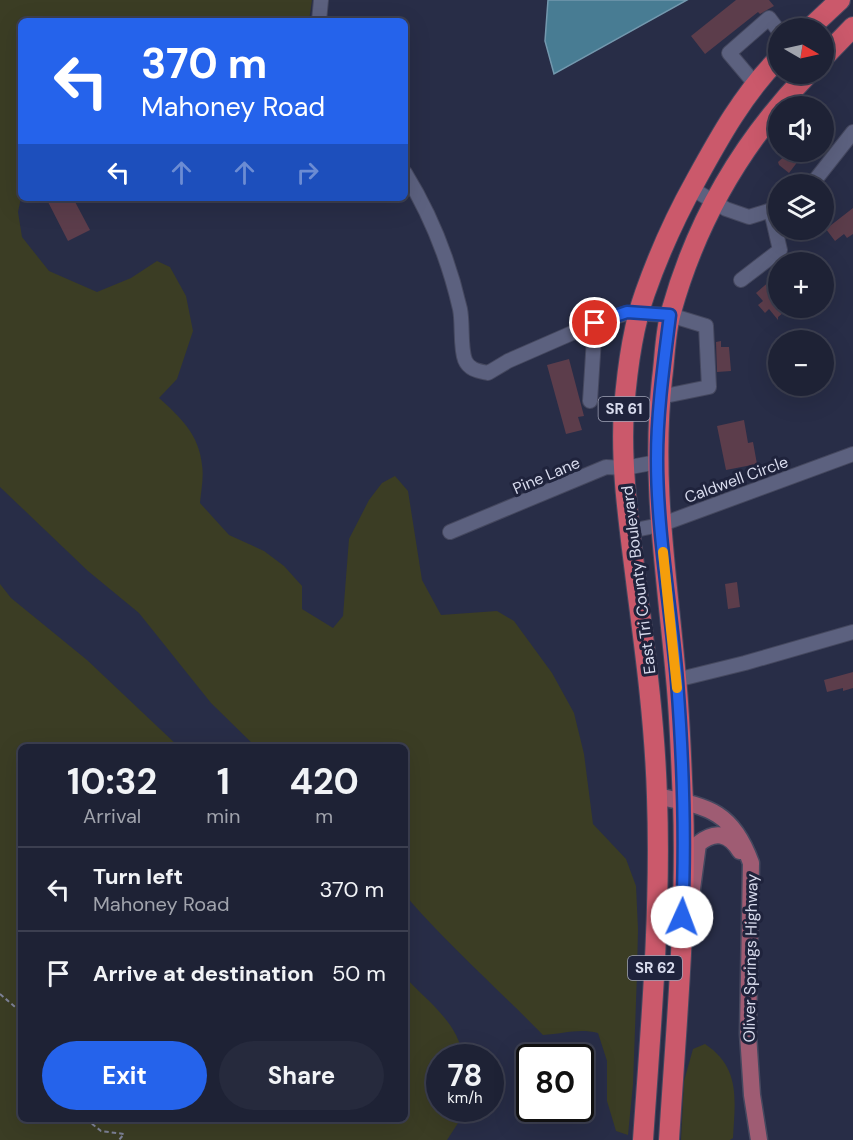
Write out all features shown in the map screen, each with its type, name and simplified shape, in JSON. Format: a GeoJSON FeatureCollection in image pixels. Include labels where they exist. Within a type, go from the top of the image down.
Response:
{"type":"FeatureCollection","features":[{"type":"Feature","properties":{"kind":"highway"},"geometry":{"type":"LineString","coordinates":[[821,18],[840,0]]}},
{"type":"Feature","properties":{"kind":"highway"},"geometry":{"type":"LineString","coordinates":[[834,47],[853,27]]}},
{"type":"Feature","properties":{"kind":"highway","name":"East Tri County Boulevard"},"geometry":{"type":"LineString","coordinates":[[643,1140],[657,935],[657,796],[650,685],[630,531],[625,468],[624,413],[627,380],[645,293],[678,213],[721,135],[768,70]]}},
{"type":"Feature","properties":{"kind":"highway","name":"East Tri County Boulevard"},"geometry":{"type":"LineString","coordinates":[[669,1140],[683,894],[683,802],[676,680],[660,525],[657,462],[660,397],[670,315],[692,251],[714,202],[745,150],[778,104],[798,84]]}},
{"type":"Feature","properties":{"kind":"main road","name":"Oliver Springs Highway"},"geometry":{"type":"LineString","coordinates":[[657,796],[719,814],[732,825],[744,844],[751,863],[748,1035],[752,1095],[759,1140]]}},
{"type":"Feature","properties":{"kind":"main road"},"geometry":{"type":"LineString","coordinates":[[678,985],[698,844],[706,837],[725,836],[740,850],[744,858],[751,903]]}},
{"type":"Feature","properties":{"kind":"street"},"geometry":{"type":"LineString","coordinates":[[319,18],[321,0]]}},
{"type":"Feature","properties":{"kind":"street"},"geometry":{"type":"LineString","coordinates":[[756,85],[729,53],[768,19]]}},
{"type":"Feature","properties":{"kind":"street"},"geometry":{"type":"LineString","coordinates":[[820,174],[853,132]]}},
{"type":"Feature","properties":{"kind":"street"},"geometry":{"type":"LineString","coordinates":[[408,178],[422,200],[437,232],[460,311],[465,359],[470,367],[488,373],[508,361],[595,323],[627,312],[670,315],[706,326],[710,387],[660,397]]}},
{"type":"Feature","properties":{"kind":"street"},"geometry":{"type":"LineString","coordinates":[[691,188],[714,202],[749,217],[768,211]]}},
{"type":"Feature","properties":{"kind":"street"},"geometry":{"type":"LineString","coordinates":[[741,279],[780,249],[779,240]]}},
{"type":"Feature","properties":{"kind":"street"},"geometry":{"type":"LineString","coordinates":[[590,401],[595,323]]}},
{"type":"Feature","properties":{"kind":"street","name":"Caldwell Circle"},"geometry":{"type":"LineString","coordinates":[[630,531],[660,525],[853,454]]}},
{"type":"Feature","properties":{"kind":"street","name":"Pine Lane"},"geometry":{"type":"LineString","coordinates":[[450,532],[606,467],[625,468],[657,462]]}},
{"type":"Feature","properties":{"kind":"street"},"geometry":{"type":"LineString","coordinates":[[676,680],[746,663],[853,632]]}},
{"type":"Feature","properties":{"kind":"path"},"geometry":{"type":"LineString","coordinates":[[0,994],[18,1009]]}},
{"type":"Feature","properties":{"kind":"path"},"geometry":{"type":"LineString","coordinates":[[90,1122],[101,1131],[124,1134],[119,1140]]}},
{"type":"Feature","properties":{"kind":"green space"},"geometry":{"type":"Polygon","coordinates":[[[0,0],[312,0],[309,18],[18,18],[18,201],[20,201],[18,212],[22,237],[49,271],[97,292],[131,278],[157,261],[170,267],[186,296],[193,331],[177,379],[159,398],[181,419],[197,444],[203,470],[200,503],[229,535],[264,551],[284,566],[302,586],[302,609],[333,628],[343,616],[349,539],[369,500],[382,483],[395,476],[408,491],[422,580],[441,615],[497,611],[514,621],[552,673],[574,713],[584,754],[593,824],[626,859],[636,886],[637,974],[633,1084],[628,1135],[616,1131],[607,1101],[607,1061],[598,1033],[577,1031],[543,1035],[455,949],[408,898],[408,744],[253,744],[211,703],[139,613],[88,571],[0,487],[0,0]]]}},
{"type":"Feature","properties":{"kind":"green space"},"geometry":{"type":"Polygon","coordinates":[[[0,584],[11,598],[87,660],[176,744],[18,744],[18,1122],[408,1122],[408,980],[441,1014],[456,1034],[460,1044],[426,1044],[426,1122],[459,1122],[447,1140],[0,1140],[0,584]]]}},
{"type":"Feature","properties":{"kind":"green space"},"geometry":{"type":"Polygon","coordinates":[[[705,1044],[717,1053],[730,1074],[735,1098],[733,1138],[730,1140],[681,1140],[684,1081],[693,1049],[705,1044]]]}},
{"type":"Feature","properties":{"kind":"water"},"geometry":{"type":"Polygon","coordinates":[[[548,0],[687,0],[554,74],[545,41],[548,0]]]}},
{"type":"Feature","properties":{"kind":"building"},"geometry":{"type":"Polygon","coordinates":[[[736,0],[769,0],[774,6],[760,14],[758,12],[705,54],[691,36],[736,0]]]}},
{"type":"Feature","properties":{"kind":"building"},"geometry":{"type":"Polygon","coordinates":[[[778,162],[797,162],[789,173],[778,162]]]}},
{"type":"Feature","properties":{"kind":"building"},"geometry":{"type":"Polygon","coordinates":[[[48,201],[75,201],[90,230],[68,241],[48,201]]]}},
{"type":"Feature","properties":{"kind":"building"},"geometry":{"type":"Polygon","coordinates":[[[853,208],[853,234],[847,238],[844,234],[835,241],[834,223],[853,208]]]}},
{"type":"Feature","properties":{"kind":"building"},"geometry":{"type":"Polygon","coordinates":[[[768,283],[768,310],[765,313],[758,305],[763,301],[756,293],[768,283]]]}},
{"type":"Feature","properties":{"kind":"building"},"geometry":{"type":"Polygon","coordinates":[[[721,341],[721,347],[729,347],[731,371],[717,372],[716,342],[721,341]]]}},
{"type":"Feature","properties":{"kind":"building"},"geometry":{"type":"Polygon","coordinates":[[[569,359],[584,416],[578,417],[582,430],[566,434],[547,365],[569,359]]]}},
{"type":"Feature","properties":{"kind":"building"},"geometry":{"type":"Polygon","coordinates":[[[744,420],[748,443],[753,442],[757,464],[726,470],[717,426],[744,420]]]}},
{"type":"Feature","properties":{"kind":"building"},"geometry":{"type":"Polygon","coordinates":[[[737,582],[740,607],[728,609],[725,584],[737,582]]]}},
{"type":"Feature","properties":{"kind":"building"},"geometry":{"type":"Polygon","coordinates":[[[853,672],[853,688],[827,692],[824,680],[853,672]]]}},
{"type":"Feature","properties":{"kind":"slow traffic"},"geometry":{"type":"LineString","coordinates":[[663,552],[677,688]]}},
{"type":"Feature","properties":{"kind":"route"},"geometry":{"type":"LineString","coordinates":[[595,323],[627,312],[670,315],[658,419],[657,462],[660,525],[676,680],[683,802],[682,917]]}}]}
